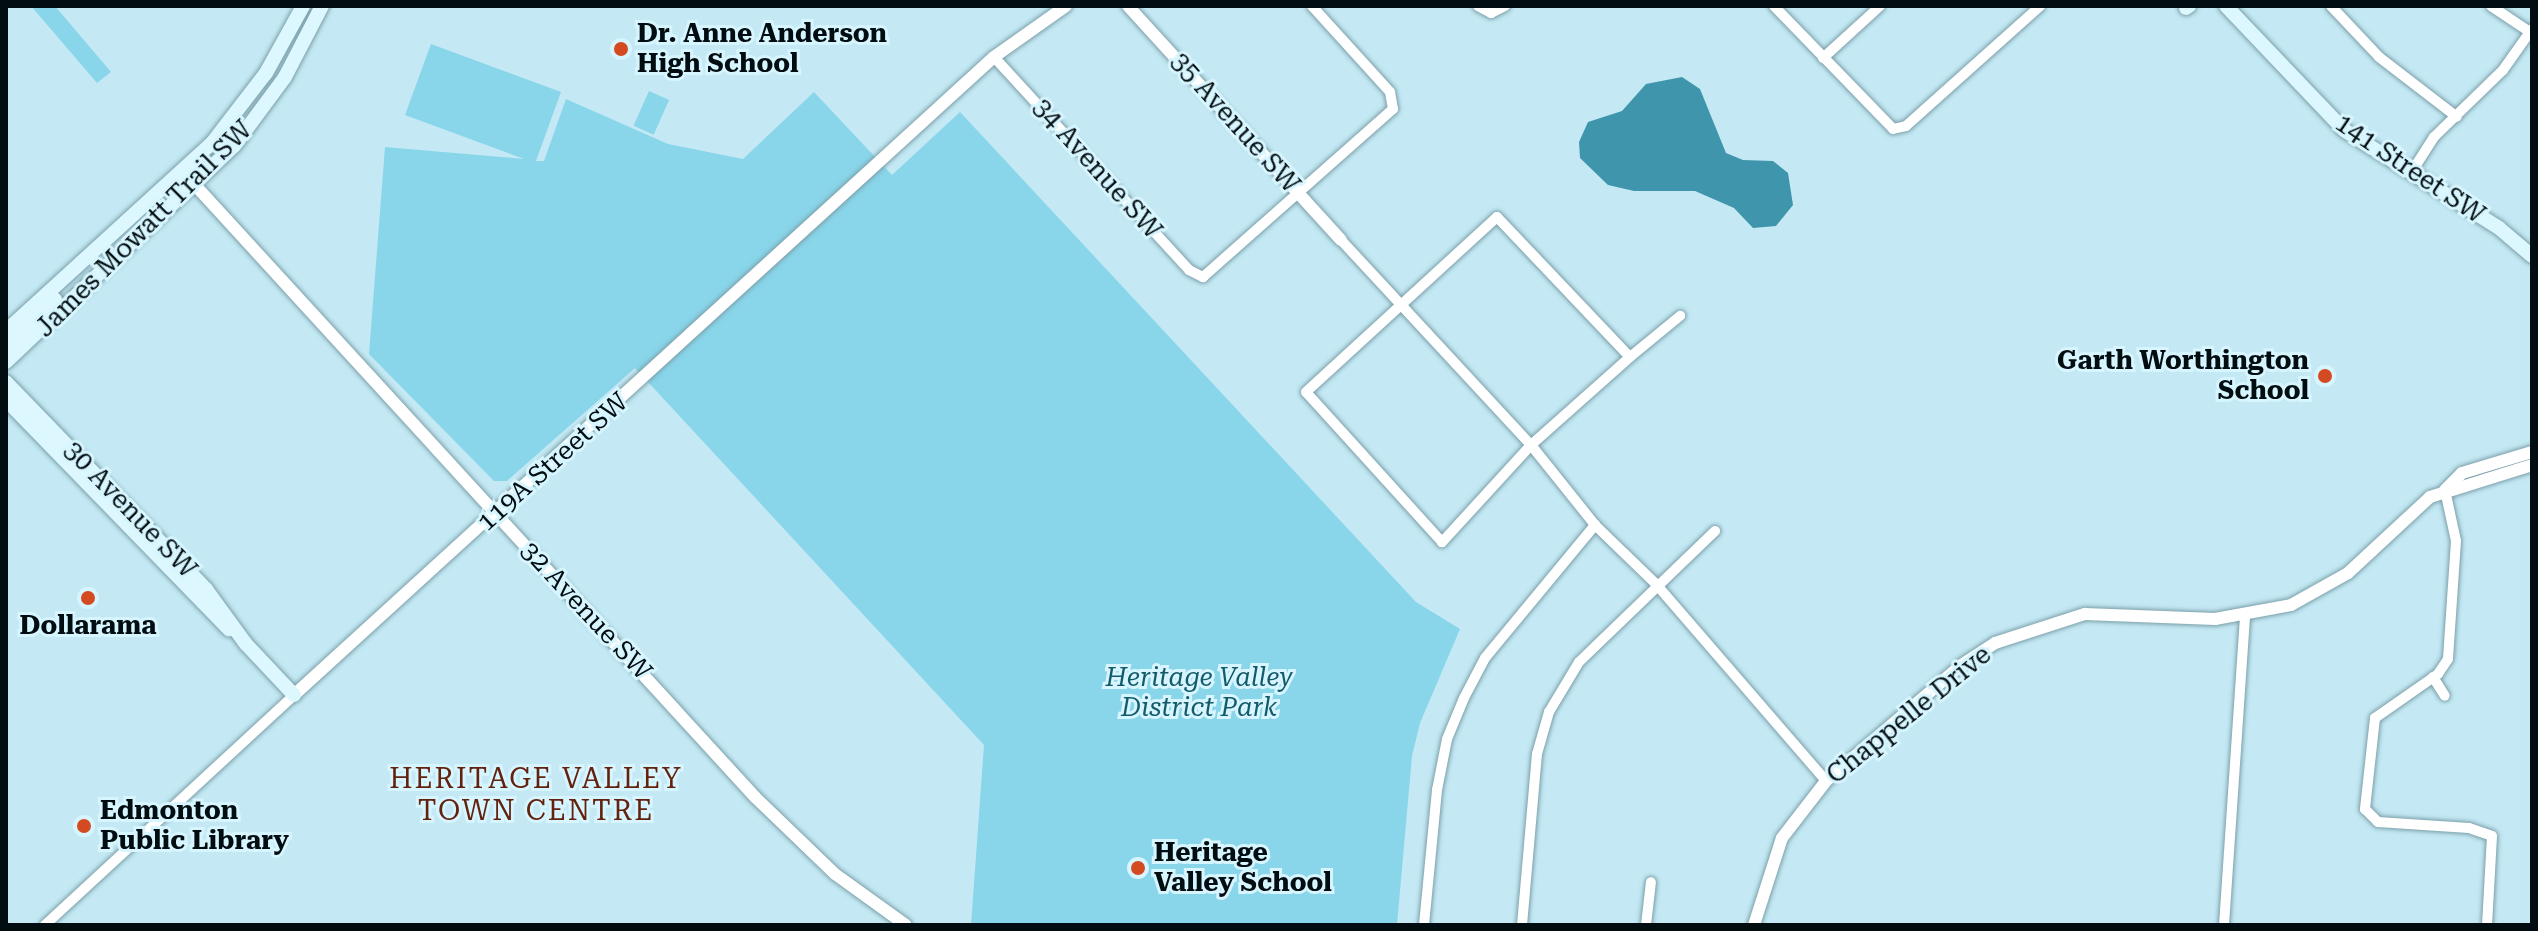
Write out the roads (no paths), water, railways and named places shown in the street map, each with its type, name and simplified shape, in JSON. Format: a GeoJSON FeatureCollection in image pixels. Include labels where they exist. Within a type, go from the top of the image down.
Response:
{"type":"FeatureCollection","features":[{"type":"Feature","properties":{"kind":"main road","name":"James Mowatt Trail SW"},"geometry":{"type":"LineString","coordinates":[[6,331],[184,173],[245,104],[303,6]]}},
{"type":"Feature","properties":{"kind":"main road","name":"James Mowatt Trail SW"},"geometry":{"type":"LineString","coordinates":[[6,362],[196,185],[269,101],[322,6]]}},
{"type":"Feature","properties":{"kind":"main road","name":"141 Street SW"},"geometry":{"type":"LineString","coordinates":[[2226,6],[2330,117],[2499,228],[2532,256]]}},
{"type":"Feature","properties":{"kind":"main road"},"geometry":{"type":"LineString","coordinates":[[6,348],[64,291],[82,264]]}},
{"type":"Feature","properties":{"kind":"main road","name":"30 Avenue SW"},"geometry":{"type":"LineString","coordinates":[[6,382],[206,589],[246,644]]}},
{"type":"Feature","properties":{"kind":"main road","name":"30 Avenue SW"},"geometry":{"type":"LineString","coordinates":[[6,400],[212,615],[246,644],[294,695]]}},
{"type":"Feature","properties":{"kind":"street","name":"119A Street SW"},"geometry":{"type":"LineString","coordinates":[[45,925],[994,57],[1066,6]]}},
{"type":"Feature","properties":{"kind":"street","name":"35 Avenue SW"},"geometry":{"type":"LineString","coordinates":[[1128,6],[1341,240]]}},
{"type":"Feature","properties":{"kind":"street"},"geometry":{"type":"LineString","coordinates":[[1300,194],[1394,103],[1312,6]]}},
{"type":"Feature","properties":{"kind":"street"},"geometry":{"type":"LineString","coordinates":[[1478,6],[1491,13],[1505,6]]}},
{"type":"Feature","properties":{"kind":"street"},"geometry":{"type":"LineString","coordinates":[[1774,6],[1883,123],[1899,129],[2040,6]]}},
{"type":"Feature","properties":{"kind":"street"},"geometry":{"type":"LineString","coordinates":[[1823,58],[1880,6]]}},
{"type":"Feature","properties":{"kind":"street"},"geometry":{"type":"LineString","coordinates":[[2331,6],[2395,71],[2457,117]]}},
{"type":"Feature","properties":{"kind":"street"},"geometry":{"type":"LineString","coordinates":[[2411,173],[2434,137],[2503,70],[2531,30],[2491,6]]}},
{"type":"Feature","properties":{"kind":"street","name":"34 Avenue SW"},"geometry":{"type":"LineString","coordinates":[[994,57],[1189,270],[1203,277],[1300,194]]}},
{"type":"Feature","properties":{"kind":"street","name":"32 Avenue SW"},"geometry":{"type":"LineString","coordinates":[[184,173],[773,815],[850,886],[906,925]]}},
{"type":"Feature","properties":{"kind":"street"},"geometry":{"type":"LineString","coordinates":[[1630,357],[1497,217],[1306,392],[1435,540],[1449,540],[1531,445],[1680,316]]}},
{"type":"Feature","properties":{"kind":"street"},"geometry":{"type":"LineString","coordinates":[[1341,240],[1531,445],[1595,525],[1656,584],[1826,781]]}},
{"type":"Feature","properties":{"kind":"street","name":"Chappelle Drive"},"geometry":{"type":"LineString","coordinates":[[1754,925],[1782,838],[1826,781],[1960,666],[1995,643],[2040,625],[2110,612],[2245,617],[2291,605],[2331,584],[2409,513],[2445,490],[2462,473],[2532,452]]}},
{"type":"Feature","properties":{"kind":"street"},"geometry":{"type":"LineString","coordinates":[[2487,925],[2492,836],[2469,828],[2378,822],[2365,809],[2372,724],[2382,711],[2433,677],[2448,659],[2456,554],[2454,519],[2445,490],[2532,465]]}},
{"type":"Feature","properties":{"kind":"street"},"geometry":{"type":"LineString","coordinates":[[1424,925],[1437,790],[1447,739],[1464,698],[1485,658],[1595,525]]}},
{"type":"Feature","properties":{"kind":"street"},"geometry":{"type":"LineString","coordinates":[[1522,925],[1537,754],[1549,712],[1579,662],[1656,584],[1715,531]]}},
{"type":"Feature","properties":{"kind":"street"},"geometry":{"type":"LineString","coordinates":[[2224,925],[2245,617]]}},
{"type":"Feature","properties":{"kind":"street"},"geometry":{"type":"LineString","coordinates":[[2433,677],[2445,696]]}},
{"type":"Feature","properties":{"kind":"street"},"geometry":{"type":"LineString","coordinates":[[1646,925],[1651,882]]}},
{"type":"Feature","properties":{"kind":"place","name":"Dr. Anne Anderson High School"},"geometry":{"type":"Point","coordinates":[621,49]}},
{"type":"Feature","properties":{"kind":"place","name":"Garth Worthington School"},"geometry":{"type":"Point","coordinates":[2325,376]}},
{"type":"Feature","properties":{"kind":"place","name":"Dollarama"},"geometry":{"type":"Point","coordinates":[88,598]}},
{"type":"Feature","properties":{"kind":"place","name":"Edmonton Public Library"},"geometry":{"type":"Point","coordinates":[84,826]}},
{"type":"Feature","properties":{"kind":"place","name":"Heritage Valley School"},"geometry":{"type":"Point","coordinates":[1138,868]}},
{"type":"Feature","properties":{"kind":"district","name":"HERITAGE VALLEY TOWN CENTRE"},"geometry":{"type":"Point","coordinates":[536,795]}},
{"type":"Feature","properties":{"kind":"park label","name":"Heritage Valley District Park"},"geometry":{"type":"Point","coordinates":[1199,693]}}]}
